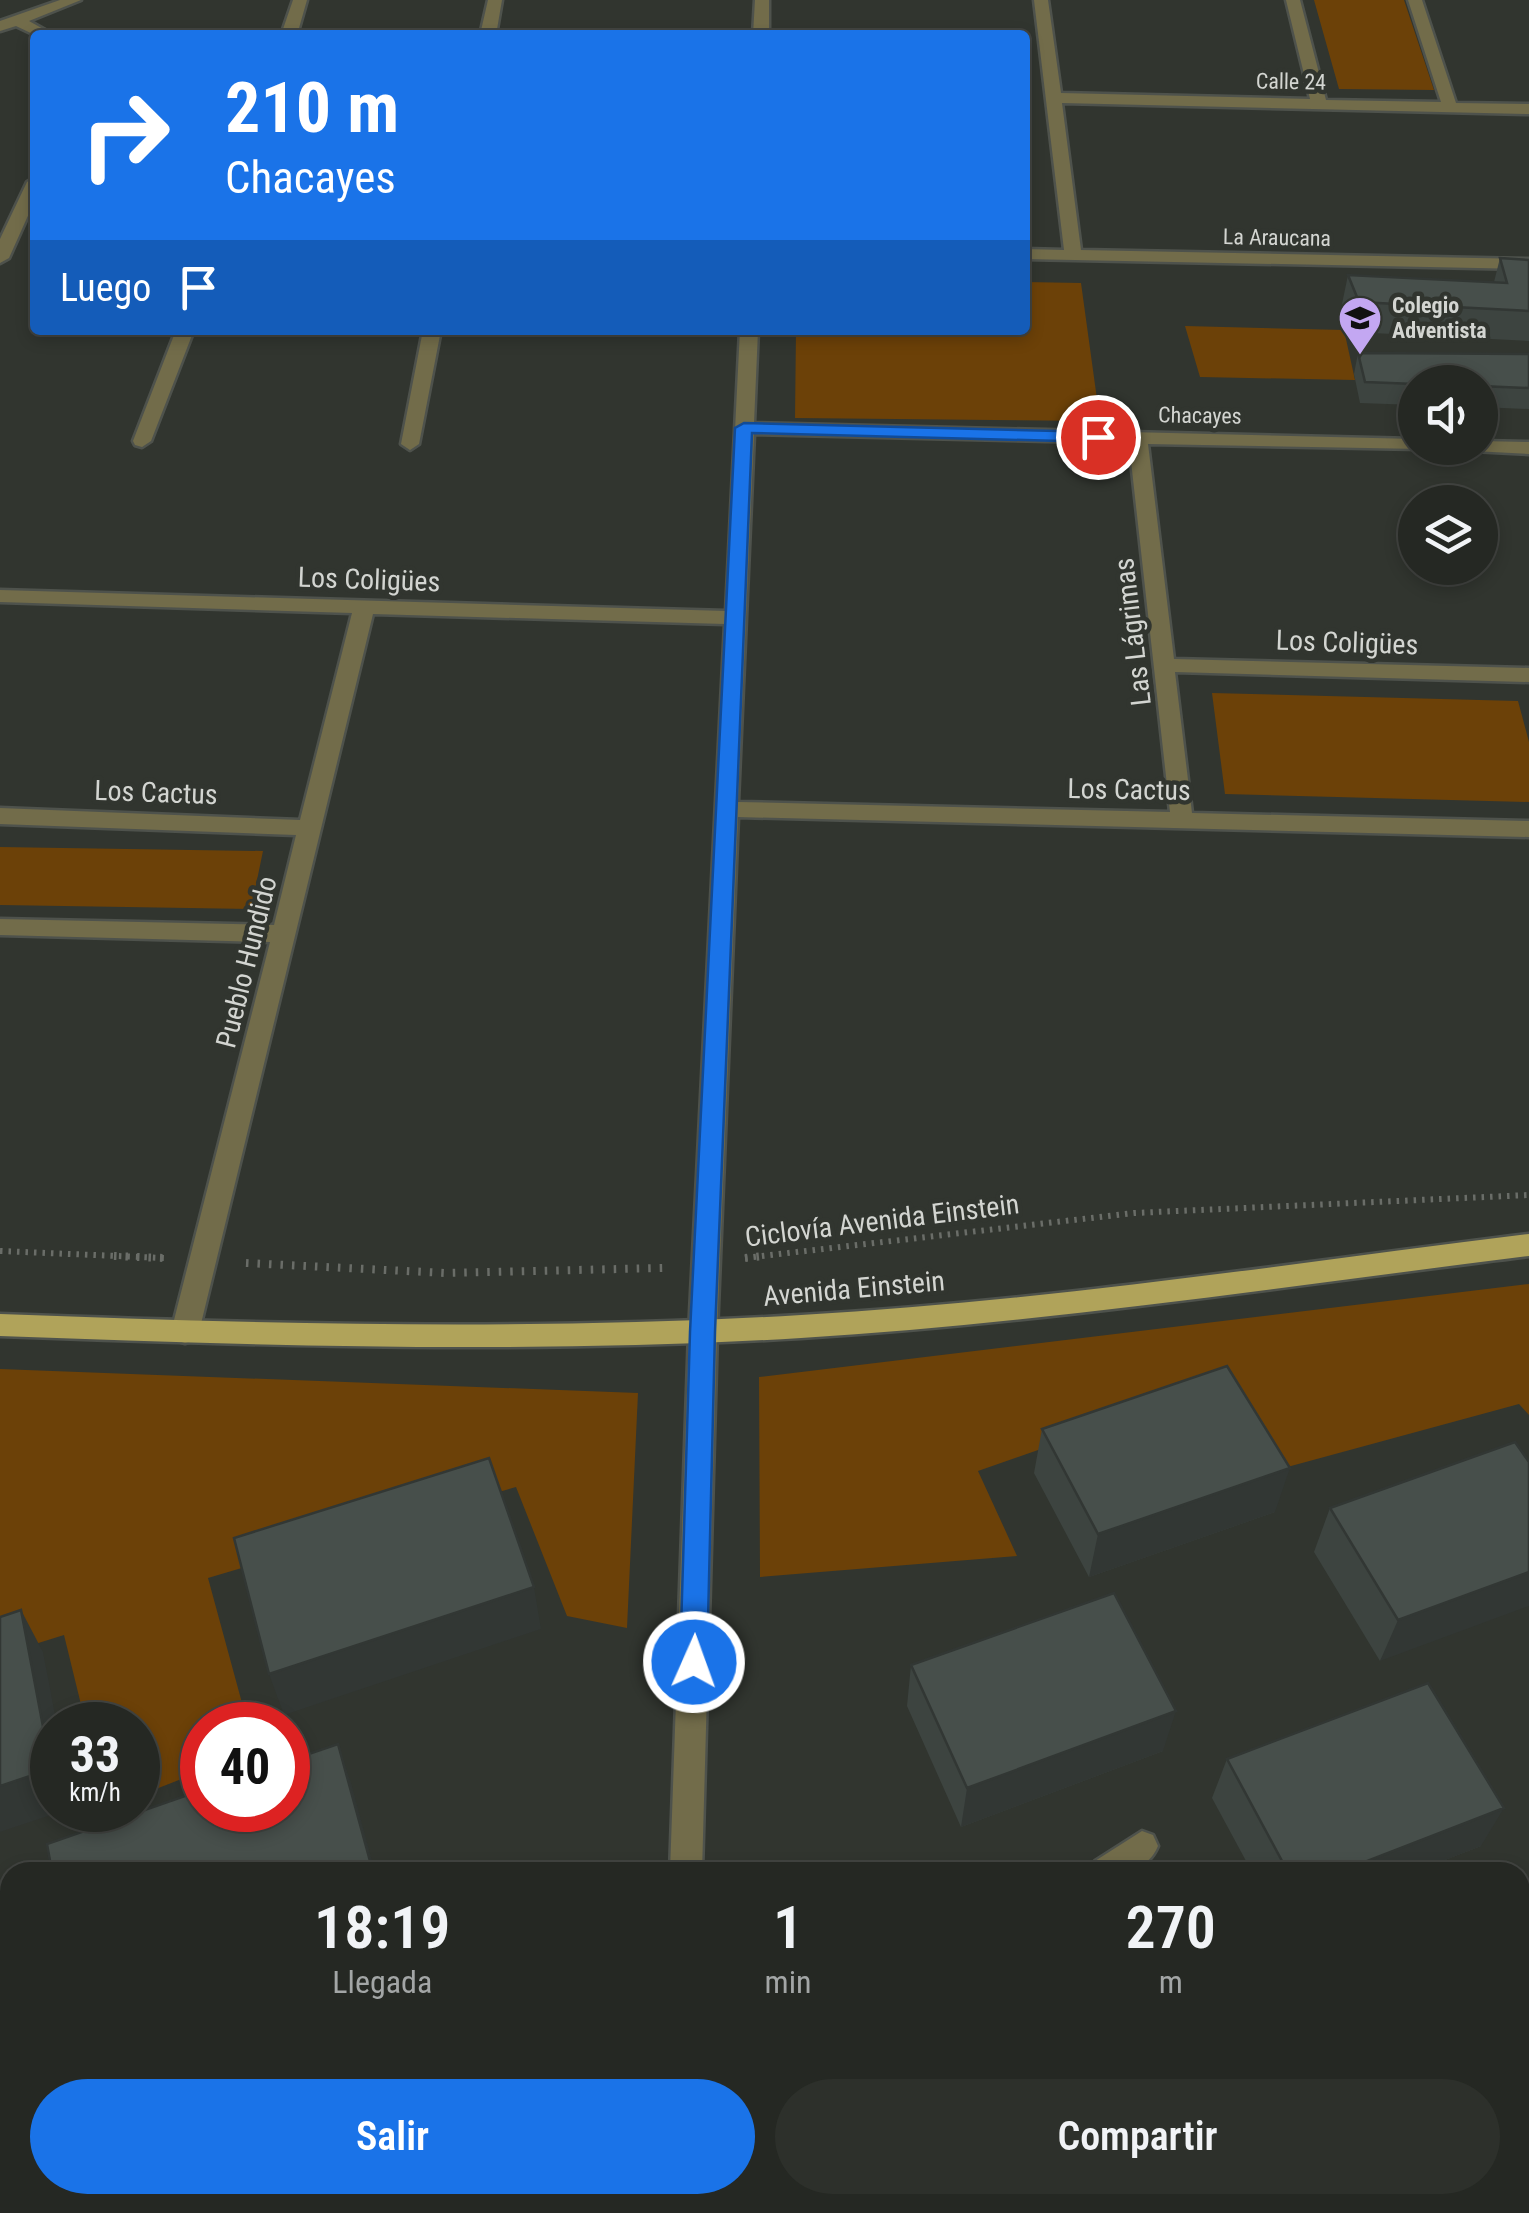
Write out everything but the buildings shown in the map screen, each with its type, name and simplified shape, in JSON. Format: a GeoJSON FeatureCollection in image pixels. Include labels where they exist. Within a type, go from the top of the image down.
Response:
{"type":"FeatureCollection","features":[{"type":"Feature","properties":{"kind":"main road","name":"Avenida Einstein"},"geometry":{"type":"LineString","coordinates":[[0,1325],[518,1337],[702,1332],[961,1312],[1529,1246]]}},
{"type":"Feature","properties":{"kind":"street"},"geometry":{"type":"LineString","coordinates":[[8,23],[74,0]]}},
{"type":"Feature","properties":{"kind":"street"},"geometry":{"type":"LineString","coordinates":[[290,30],[300,0]]}},
{"type":"Feature","properties":{"kind":"street"},"geometry":{"type":"LineString","coordinates":[[489,30],[495,0]]}},
{"type":"Feature","properties":{"kind":"street"},"geometry":{"type":"LineString","coordinates":[[761,30],[762,0]]}},
{"type":"Feature","properties":{"kind":"street"},"geometry":{"type":"LineString","coordinates":[[1041,0],[1073,255]]}},
{"type":"Feature","properties":{"kind":"street"},"geometry":{"type":"LineString","coordinates":[[1293,0],[1319,104]]}},
{"type":"Feature","properties":{"kind":"street"},"geometry":{"type":"LineString","coordinates":[[1415,0],[1450,107]]}},
{"type":"Feature","properties":{"kind":"street","name":"Calle 24"},"geometry":{"type":"LineString","coordinates":[[1052,98],[1529,109]]}},
{"type":"Feature","properties":{"kind":"street"},"geometry":{"type":"LineString","coordinates":[[0,214],[28,214]]}},
{"type":"Feature","properties":{"kind":"street"},"geometry":{"type":"LineString","coordinates":[[0,258],[28,214]]}},
{"type":"Feature","properties":{"kind":"street","name":"La Araucana"},"geometry":{"type":"LineString","coordinates":[[1030,254],[1529,264]]}},
{"type":"Feature","properties":{"kind":"street"},"geometry":{"type":"LineString","coordinates":[[142,441],[183,335]]}},
{"type":"Feature","properties":{"kind":"street"},"geometry":{"type":"LineString","coordinates":[[410,444],[431,335]]}},
{"type":"Feature","properties":{"kind":"street"},"geometry":{"type":"LineString","coordinates":[[686,1862],[702,1332],[749,335]]}},
{"type":"Feature","properties":{"kind":"street","name":"Chacayes"},"geometry":{"type":"LineString","coordinates":[[744,428],[1398,445]]}},
{"type":"Feature","properties":{"kind":"street","name":"Las Lágrimas"},"geometry":{"type":"LineString","coordinates":[[1138,438],[1182,820]]}},
{"type":"Feature","properties":{"kind":"street"},"geometry":{"type":"LineString","coordinates":[[1498,447],[1529,448]]}},
{"type":"Feature","properties":{"kind":"street","name":"Los Coligües"},"geometry":{"type":"LineString","coordinates":[[0,596],[736,618]]}},
{"type":"Feature","properties":{"kind":"street","name":"Pueblo Hundido"},"geometry":{"type":"LineString","coordinates":[[185,1332],[364,607]]}},
{"type":"Feature","properties":{"kind":"street","name":"Los Coligües"},"geometry":{"type":"LineString","coordinates":[[1164,665],[1529,675]]}},
{"type":"Feature","properties":{"kind":"street","name":"Los Cactus"},"geometry":{"type":"LineString","coordinates":[[727,809],[1529,829]]}},
{"type":"Feature","properties":{"kind":"street","name":"Los Cactus"},"geometry":{"type":"LineString","coordinates":[[0,816],[310,828]]}},
{"type":"Feature","properties":{"kind":"street"},"geometry":{"type":"LineString","coordinates":[[0,927],[284,934]]}},
{"type":"Feature","properties":{"kind":"street"},"geometry":{"type":"LineString","coordinates":[[1120,1862],[1142,1846]]}},
{"type":"Feature","properties":{"kind":"path","name":"Ciclovía Avenida Einstein"},"geometry":{"type":"LineString","coordinates":[[0,1251],[446,1272],[656,1269],[1134,1213],[1529,1195]]}},
{"type":"Feature","properties":{"kind":"shaded area"},"geometry":{"type":"Polygon","coordinates":[[[1314,0],[1404,0],[1434,90],[1339,89],[1314,0]]]}},
{"type":"Feature","properties":{"kind":"shaded area"},"geometry":{"type":"Polygon","coordinates":[[[1030,282],[1081,283],[1100,421],[795,418],[796,335],[1030,335],[1030,282]]]}},
{"type":"Feature","properties":{"kind":"shaded area"},"geometry":{"type":"Polygon","coordinates":[[[1185,326],[1344,330],[1355,380],[1200,377],[1185,326]]]}},
{"type":"Feature","properties":{"kind":"shaded area"},"geometry":{"type":"Polygon","coordinates":[[[1212,693],[1518,701],[1529,742],[1529,802],[1225,794],[1212,693]]]}},
{"type":"Feature","properties":{"kind":"shaded area"},"geometry":{"type":"Polygon","coordinates":[[[0,847],[263,851],[251,909],[0,905],[0,847]]]}},
{"type":"Feature","properties":{"kind":"shaded area"},"geometry":{"type":"Polygon","coordinates":[[[1529,1284],[1529,1415],[1519,1404],[1280,1469],[1224,1385],[978,1471],[1017,1556],[760,1577],[759,1377],[1529,1284]]]}},
{"type":"Feature","properties":{"kind":"shaded area"},"geometry":{"type":"Polygon","coordinates":[[[0,1369],[638,1393],[627,1628],[567,1616],[516,1487],[208,1578],[242,1702],[180,1702],[180,1780],[160,1787],[160,1702],[80,1702],[64,1635],[0,1655],[0,1369]]]}},
{"type":"Feature","properties":{"kind":"place","name":"Colegio Adventista"},"geometry":{"type":"Point","coordinates":[1360,356]}},
{"type":"Feature","properties":{"kind":"route"},"geometry":{"type":"LineString","coordinates":[[694,1662],[702,1332],[710,1225],[744,428],[1098,437]]}}]}
